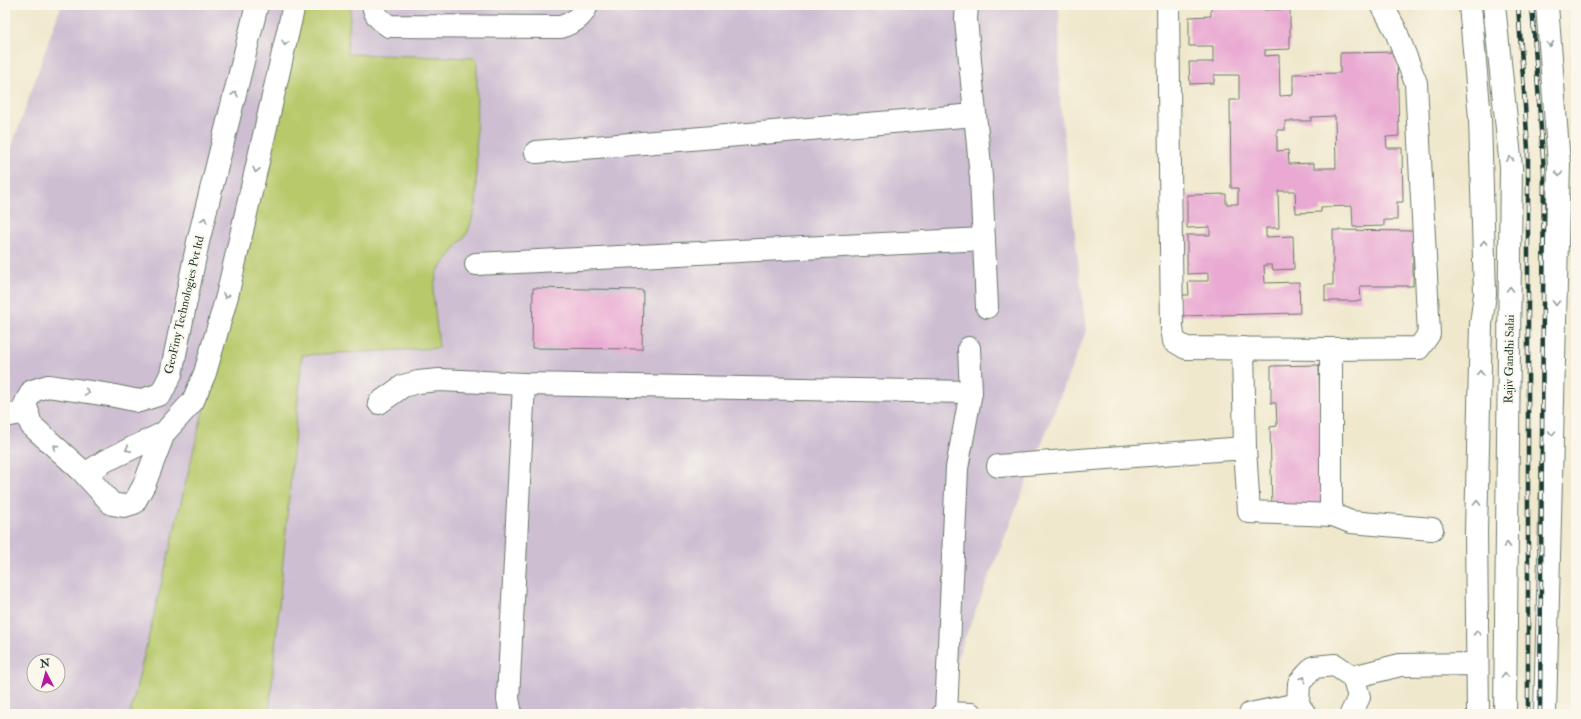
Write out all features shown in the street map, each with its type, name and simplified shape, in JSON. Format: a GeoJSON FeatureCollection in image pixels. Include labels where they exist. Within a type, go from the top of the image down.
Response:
{"type":"FeatureCollection","features":[{"type":"Feature","properties":{"kind":"street","name":"GeoFiny Technologies Pvt ltd"},"geometry":{"type":"LineString","coordinates":[[161,394],[170,374],[198,242],[257,5]]}},
{"type":"Feature","properties":{"kind":"street"},"geometry":{"type":"LineString","coordinates":[[193,401],[161,394],[139,401],[48,386],[32,391],[25,404],[31,425],[85,474],[112,504],[124,506],[134,503],[144,485],[164,433],[193,401],[204,373],[226,296],[294,5]]}},
{"type":"Feature","properties":{"kind":"street"},"geometry":{"type":"LineString","coordinates":[[372,5],[378,19],[389,26],[500,27],[561,27],[578,19],[587,5]]}},
{"type":"Feature","properties":{"kind":"street"},"geometry":{"type":"LineString","coordinates":[[967,5],[966,18],[981,177],[987,307]]}},
{"type":"Feature","properties":{"kind":"street"},"geometry":{"type":"LineString","coordinates":[[1168,5],[1172,328],[1174,341],[1186,348],[1419,348],[1429,334],[1416,83],[1395,29],[1382,5]]}},
{"type":"Feature","properties":{"kind":"street"},"geometry":{"type":"LineString","coordinates":[[1470,5],[1480,118],[1485,294],[1480,340],[1476,531],[1478,714]]}},
{"type":"Feature","properties":{"kind":"street","name":"Rajiv Gandhi Salai"},"geometry":{"type":"LineString","coordinates":[[1494,5],[1511,167],[1505,714]]}},
{"type":"Feature","properties":{"kind":"street"},"geometry":{"type":"LineString","coordinates":[[1545,714],[1559,164],[1547,5]]}},
{"type":"Feature","properties":{"kind":"street"},"geometry":{"type":"LineString","coordinates":[[536,152],[975,115]]}},
{"type":"Feature","properties":{"kind":"street"},"geometry":{"type":"LineString","coordinates":[[476,264],[984,239]]}},
{"type":"Feature","properties":{"kind":"street"},"geometry":{"type":"LineString","coordinates":[[969,348],[971,392],[957,468],[945,713],[971,714]]}},
{"type":"Feature","properties":{"kind":"street"},"geometry":{"type":"LineString","coordinates":[[1243,348],[1245,448],[1249,512],[1333,515],[1351,522],[1432,529]]}},
{"type":"Feature","properties":{"kind":"street"},"geometry":{"type":"LineString","coordinates":[[1331,349],[1331,504],[1333,515]]}},
{"type":"Feature","properties":{"kind":"street"},"geometry":{"type":"LineString","coordinates":[[379,403],[403,386],[418,382],[439,380],[524,384],[971,392]]}},
{"type":"Feature","properties":{"kind":"street"},"geometry":{"type":"LineString","coordinates":[[511,714],[508,699],[524,384]]}},
{"type":"Feature","properties":{"kind":"street"},"geometry":{"type":"LineString","coordinates":[[5,416],[28,412]]}},
{"type":"Feature","properties":{"kind":"street"},"geometry":{"type":"LineString","coordinates":[[85,474],[112,457],[164,433]]}},
{"type":"Feature","properties":{"kind":"street"},"geometry":{"type":"LineString","coordinates":[[998,466],[1245,448]]}},
{"type":"Feature","properties":{"kind":"street"},"geometry":{"type":"LineString","coordinates":[[1353,676],[1400,665],[1477,664]]}},
{"type":"Feature","properties":{"kind":"street"},"geometry":{"type":"LineString","coordinates":[[1250,714],[1301,709],[1299,683],[1314,667],[1335,665],[1353,676],[1359,697],[1351,714]]}},
{"type":"Feature","properties":{"kind":"shaded area"},"geometry":{"type":"Polygon","coordinates":[[[61,5],[1059,5],[1060,101],[1086,331],[935,714],[5,714],[5,167],[61,5]]]}},
{"type":"Feature","properties":{"kind":"green space"},"geometry":{"type":"Polygon","coordinates":[[[301,5],[351,5],[347,54],[477,58],[476,206],[468,232],[437,272],[433,293],[439,348],[302,355],[269,714],[130,714],[301,5]]]}},
{"type":"Feature","properties":{"kind":"building"},"geometry":{"type":"Polygon","coordinates":[[[1211,5],[1264,5],[1264,10],[1290,9],[1290,49],[1265,50],[1265,56],[1279,55],[1280,96],[1293,95],[1293,74],[1340,73],[1340,53],[1397,52],[1399,136],[1386,137],[1387,148],[1402,148],[1403,202],[1397,202],[1397,220],[1384,220],[1384,226],[1353,227],[1352,206],[1321,207],[1321,212],[1296,213],[1295,191],[1278,191],[1279,228],[1266,228],[1266,237],[1293,236],[1294,269],[1273,270],[1272,265],[1264,265],[1265,283],[1299,282],[1300,313],[1180,316],[1180,295],[1189,295],[1188,281],[1208,281],[1208,273],[1187,274],[1187,235],[1210,235],[1210,227],[1187,228],[1187,195],[1226,194],[1226,204],[1238,204],[1238,188],[1231,188],[1230,100],[1239,100],[1239,75],[1214,75],[1214,83],[1190,84],[1189,62],[1213,62],[1213,46],[1189,46],[1189,17],[1211,16],[1211,5]],[[1335,116],[1311,117],[1311,121],[1285,121],[1285,130],[1277,130],[1277,151],[1288,150],[1289,164],[1314,163],[1314,168],[1336,168],[1335,116]]]}},
{"type":"Feature","properties":{"kind":"building"},"geometry":{"type":"Polygon","coordinates":[[[1333,230],[1413,231],[1413,286],[1360,286],[1361,301],[1325,301],[1325,285],[1333,285],[1333,230]]]}},
{"type":"Feature","properties":{"kind":"building"},"geometry":{"type":"Polygon","coordinates":[[[533,288],[643,290],[642,349],[532,348],[533,288]]]}},
{"type":"Feature","properties":{"kind":"building"},"geometry":{"type":"Polygon","coordinates":[[[1319,365],[1321,507],[1272,508],[1270,427],[1277,426],[1276,403],[1271,403],[1271,366],[1319,365]]]}},
{"type":"Feature","properties":{"kind":"railway"},"geometry":{"type":"LineString","coordinates":[[1518,5],[1528,149],[1528,714]]}},
{"type":"Feature","properties":{"kind":"railway"},"geometry":{"type":"LineString","coordinates":[[1532,5],[1544,171],[1540,714]]}}]}
